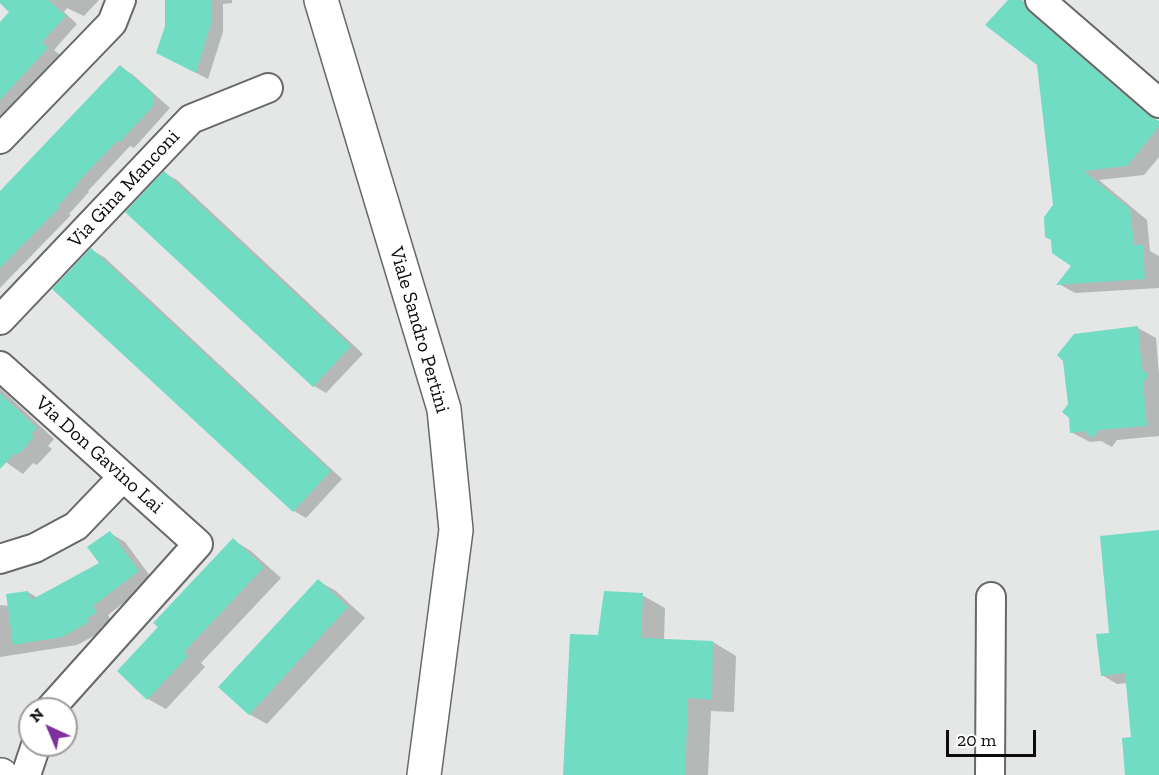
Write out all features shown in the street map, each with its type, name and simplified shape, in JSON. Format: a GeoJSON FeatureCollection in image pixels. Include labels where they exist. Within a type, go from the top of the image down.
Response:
{"type":"FeatureCollection","features":[{"type":"Feature","properties":{"kind":"street"},"geometry":{"type":"LineString","coordinates":[[0,139],[112,23],[121,0]]}},
{"type":"Feature","properties":{"kind":"street","name":"Viale Sandro Pertini"},"geometry":{"type":"LineString","coordinates":[[321,0],[444,409],[456,530],[424,775]]}},
{"type":"Feature","properties":{"kind":"street"},"geometry":{"type":"LineString","coordinates":[[1040,0],[1159,103]]}},
{"type":"Feature","properties":{"kind":"street","name":"Via Gina Manconi"},"geometry":{"type":"LineString","coordinates":[[0,320],[190,119],[268,88]]}},
{"type":"Feature","properties":{"kind":"street","name":"Via Don Gavino Lai"},"geometry":{"type":"LineString","coordinates":[[0,366],[198,544],[61,697]]}},
{"type":"Feature","properties":{"kind":"street"},"geometry":{"type":"LineString","coordinates":[[0,559],[35,548],[76,526],[122,478]]}},
{"type":"Feature","properties":{"kind":"street"},"geometry":{"type":"LineString","coordinates":[[990,775],[991,597]]}},
{"type":"Feature","properties":{"kind":"street"},"geometry":{"type":"LineString","coordinates":[[26,775],[32,757]]}},
{"type":"Feature","properties":{"kind":"building"},"geometry":{"type":"Polygon","coordinates":[[[0,0],[48,0],[66,16],[42,42],[48,48],[0,100],[0,22],[9,12],[0,0]]]}},
{"type":"Feature","properties":{"kind":"building"},"geometry":{"type":"Polygon","coordinates":[[[165,0],[211,0],[211,24],[196,73],[156,53],[165,26],[165,0]]]}},
{"type":"Feature","properties":{"kind":"building"},"geometry":{"type":"Polygon","coordinates":[[[1008,0],[1021,0],[1029,12],[1148,115],[1159,121],[1159,127],[1127,166],[1084,171],[1130,209],[1134,245],[1143,245],[1145,279],[1056,285],[1071,266],[1052,253],[1051,240],[1045,237],[1044,217],[1053,205],[1037,65],[985,25],[1008,0]]]}},
{"type":"Feature","properties":{"kind":"building"},"geometry":{"type":"Polygon","coordinates":[[[120,65],[154,95],[154,105],[77,183],[58,206],[59,208],[0,268],[0,191],[120,65]]]}},
{"type":"Feature","properties":{"kind":"building"},"geometry":{"type":"Polygon","coordinates":[[[164,171],[351,346],[313,387],[125,212],[164,171]]]}},
{"type":"Feature","properties":{"kind":"building"},"geometry":{"type":"Polygon","coordinates":[[[91,248],[331,471],[293,512],[52,289],[91,248]]]}},
{"type":"Feature","properties":{"kind":"building"},"geometry":{"type":"Polygon","coordinates":[[[1138,326],[1142,369],[1148,375],[1143,384],[1147,426],[1099,430],[1093,438],[1084,431],[1070,433],[1069,418],[1062,412],[1068,404],[1063,361],[1057,355],[1074,334],[1138,326]]]}},
{"type":"Feature","properties":{"kind":"building"},"geometry":{"type":"Polygon","coordinates":[[[0,393],[37,428],[31,434],[34,437],[18,455],[15,453],[0,469],[0,393]]]}},
{"type":"Feature","properties":{"kind":"building"},"geometry":{"type":"Polygon","coordinates":[[[1159,530],[1159,775],[1125,775],[1122,738],[1131,737],[1125,673],[1101,676],[1096,634],[1109,633],[1100,536],[1159,530]]]}},
{"type":"Feature","properties":{"kind":"building"},"geometry":{"type":"Polygon","coordinates":[[[110,531],[139,571],[93,606],[97,613],[87,618],[89,622],[62,637],[13,645],[6,594],[28,591],[31,600],[99,563],[87,547],[110,531]]]}},
{"type":"Feature","properties":{"kind":"building"},"geometry":{"type":"Polygon","coordinates":[[[233,538],[264,567],[184,652],[188,656],[147,700],[117,671],[158,627],[153,623],[233,538]]]}},
{"type":"Feature","properties":{"kind":"building"},"geometry":{"type":"Polygon","coordinates":[[[318,579],[348,607],[249,715],[218,687],[318,579]]]}},
{"type":"Feature","properties":{"kind":"building"},"geometry":{"type":"Polygon","coordinates":[[[604,591],[643,593],[641,638],[713,641],[712,700],[688,698],[685,775],[563,775],[570,634],[598,635],[604,591]]]}}]}
